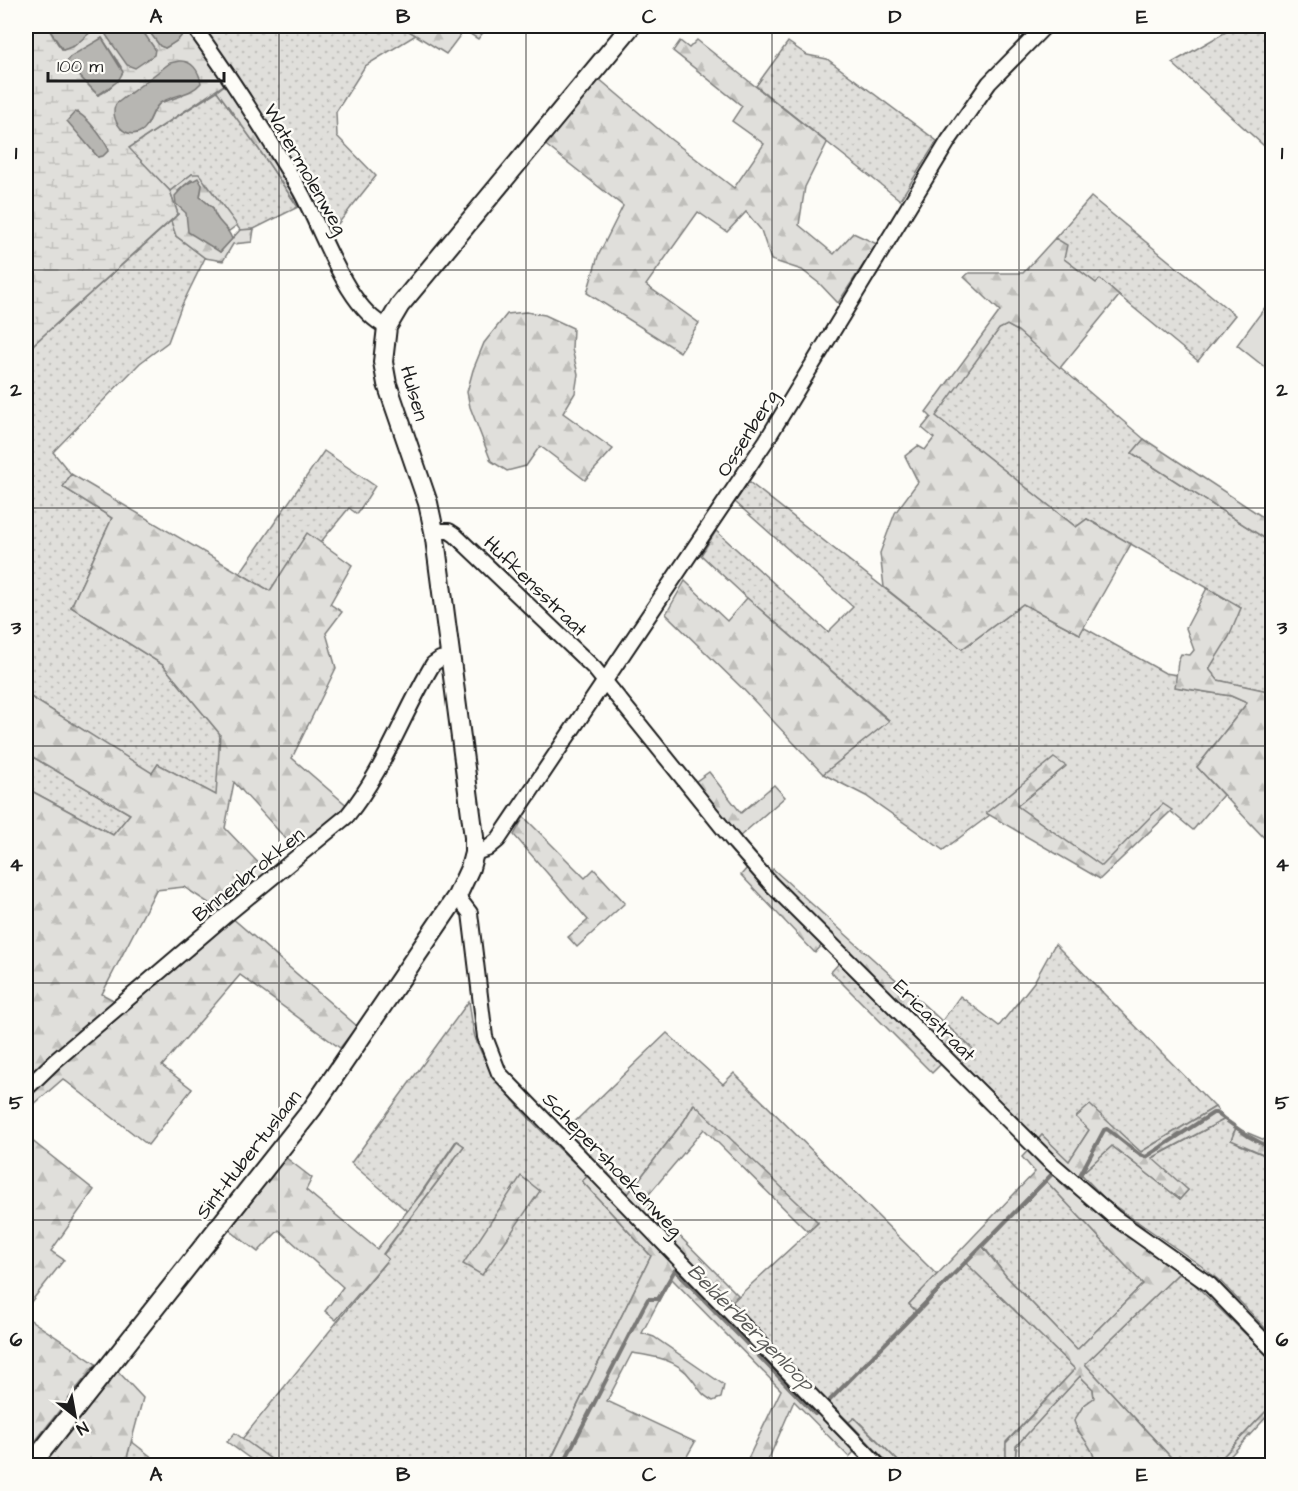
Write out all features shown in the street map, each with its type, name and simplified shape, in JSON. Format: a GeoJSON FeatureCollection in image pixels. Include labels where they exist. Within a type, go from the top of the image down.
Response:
{"type":"FeatureCollection","features":[{"type":"Feature","properties":{"kind":"street","name":"Watermolenweg"},"geometry":{"type":"LineString","coordinates":[[193,26],[270,140],[300,190],[353,297],[366,314],[387,327]]}},
{"type":"Feature","properties":{"kind":"street","name":"Hulsen"},"geometry":{"type":"LineString","coordinates":[[474,853],[473,822],[434,531],[428,503],[387,384],[383,362],[387,327],[399,306],[631,26]]}},
{"type":"Feature","properties":{"kind":"street","name":"Ossenberg"},"geometry":{"type":"LineString","coordinates":[[474,853],[487,849],[498,840],[766,441],[949,140],[989,82],[1045,26]]}},
{"type":"Feature","properties":{"kind":"street","name":"Hufkensstraat"},"geometry":{"type":"LineString","coordinates":[[434,531],[449,531],[455,536],[594,668],[605,682]]}},
{"type":"Feature","properties":{"kind":"street","name":"Binnenbrokken"},"geometry":{"type":"LineString","coordinates":[[26,1089],[55,1061],[224,917],[347,816],[359,801],[386,754],[433,664],[440,659],[451,657]]}},
{"type":"Feature","properties":{"kind":"street","name":"Ericastraat"},"geometry":{"type":"LineString","coordinates":[[605,682],[771,884],[881,994],[1049,1161],[1115,1218],[1210,1286],[1272,1349]]}},
{"type":"Feature","properties":{"kind":"street","name":"Sint-Hubertuslaan"},"geometry":{"type":"LineString","coordinates":[[30,1466],[312,1109],[457,896],[465,883],[474,853]]}},
{"type":"Feature","properties":{"kind":"street","name":"Schepershoekenweg"},"geometry":{"type":"LineString","coordinates":[[457,896],[470,912],[485,1037],[499,1072],[879,1466]]}},
{"type":"Feature","properties":{"kind":"green space"},"geometry":{"type":"Polygon","coordinates":[[[26,26],[47,26],[63,50],[92,31],[88,26],[117,26],[108,31],[146,36],[139,26],[145,26],[160,46],[165,48],[181,36],[182,26],[187,26],[227,83],[129,148],[170,191],[178,214],[26,351],[26,26]],[[102,38],[68,60],[67,63],[98,95],[113,84],[121,67],[102,38]],[[200,76],[121,129],[129,133],[139,132],[148,124],[160,103],[181,96],[200,76]],[[78,112],[68,121],[98,157],[106,144],[78,112]]]}},
{"type":"Feature","properties":{"kind":"green space"},"geometry":{"type":"Polygon","coordinates":[[[202,26],[401,26],[416,35],[365,66],[336,112],[337,136],[376,176],[334,229],[326,234],[262,118],[202,26]]]}},
{"type":"Feature","properties":{"kind":"green space"},"geometry":{"type":"Polygon","coordinates":[[[401,26],[488,26],[478,39],[464,30],[446,54],[401,26]]]}},
{"type":"Feature","properties":{"kind":"green space"},"geometry":{"type":"Polygon","coordinates":[[[1236,26],[1272,26],[1272,153],[1172,63],[1236,26]]]}},
{"type":"Feature","properties":{"kind":"green space"},"geometry":{"type":"Polygon","coordinates":[[[697,40],[827,143],[805,187],[799,225],[834,254],[853,233],[877,244],[838,303],[820,284],[802,270],[771,260],[761,230],[746,212],[727,232],[698,212],[646,285],[699,323],[680,352],[587,293],[598,256],[623,206],[543,143],[598,78],[669,138],[734,188],[764,144],[732,121],[742,106],[673,51],[680,41],[689,48],[697,40]]]}},
{"type":"Feature","properties":{"kind":"green space"},"geometry":{"type":"Polygon","coordinates":[[[788,42],[807,55],[827,59],[937,141],[900,200],[756,86],[788,42]]]}},
{"type":"Feature","properties":{"kind":"green space"},"geometry":{"type":"Polygon","coordinates":[[[227,83],[303,205],[298,207],[217,91],[227,83]]]}},
{"type":"Feature","properties":{"kind":"green space"},"geometry":{"type":"Polygon","coordinates":[[[217,91],[298,207],[254,229],[240,230],[206,183],[192,174],[170,191],[128,148],[217,91]]]}},
{"type":"Feature","properties":{"kind":"green space"},"geometry":{"type":"Polygon","coordinates":[[[192,174],[199,174],[237,225],[229,231],[214,217],[213,208],[200,197],[202,185],[191,180],[178,191],[186,213],[220,252],[240,230],[254,229],[252,242],[233,244],[223,261],[205,258],[176,236],[171,221],[178,214],[170,191],[192,174]]]}},
{"type":"Feature","properties":{"kind":"green space"},"geometry":{"type":"Polygon","coordinates":[[[1091,197],[1235,315],[1198,361],[1100,280],[1096,283],[1064,259],[1055,238],[1091,197]]]}},
{"type":"Feature","properties":{"kind":"green space"},"geometry":{"type":"Polygon","coordinates":[[[171,221],[176,236],[205,258],[181,307],[168,342],[140,363],[53,452],[71,474],[63,487],[112,518],[71,607],[163,665],[220,734],[217,796],[158,764],[152,774],[26,694],[26,351],[171,221]]]}},
{"type":"Feature","properties":{"kind":"green space"},"geometry":{"type":"Polygon","coordinates":[[[1055,238],[1067,245],[1064,259],[1096,283],[1100,279],[1119,296],[1060,368],[1018,331],[1007,325],[999,329],[936,416],[1076,527],[1087,519],[1131,544],[1080,634],[1023,604],[962,649],[884,587],[880,553],[895,513],[918,482],[905,456],[918,446],[925,450],[934,438],[922,428],[931,417],[926,412],[1000,311],[964,277],[969,273],[1023,273],[1055,238]]]}},
{"type":"Feature","properties":{"kind":"green space"},"geometry":{"type":"Polygon","coordinates":[[[1272,298],[1272,373],[1237,345],[1272,298]]]}},
{"type":"Feature","properties":{"kind":"green space"},"geometry":{"type":"Polygon","coordinates":[[[526,312],[545,315],[573,328],[572,349],[578,374],[575,393],[563,413],[613,449],[585,480],[540,446],[526,466],[507,471],[491,461],[470,407],[467,392],[484,343],[507,314],[526,312]]]}},
{"type":"Feature","properties":{"kind":"green space"},"geometry":{"type":"Polygon","coordinates":[[[1007,325],[1018,331],[1144,439],[1132,453],[1272,543],[1272,692],[1217,680],[1209,669],[1241,607],[1087,519],[1076,527],[935,416],[999,329],[1007,325]]]}},
{"type":"Feature","properties":{"kind":"green space"},"geometry":{"type":"Polygon","coordinates":[[[1144,439],[1272,523],[1272,543],[1132,453],[1144,439]]]}},
{"type":"Feature","properties":{"kind":"green space"},"geometry":{"type":"Polygon","coordinates":[[[324,451],[375,486],[357,514],[349,508],[320,543],[307,534],[270,591],[240,573],[324,451]]]}},
{"type":"Feature","properties":{"kind":"green space"},"geometry":{"type":"Polygon","coordinates":[[[71,474],[270,591],[307,533],[352,565],[330,604],[342,612],[326,633],[336,668],[292,758],[350,808],[297,851],[234,782],[225,828],[268,873],[221,911],[184,887],[156,890],[102,994],[117,1002],[231,917],[357,1026],[340,1048],[240,975],[162,1066],[192,1089],[148,1145],[63,1079],[26,1111],[26,788],[113,835],[130,814],[26,753],[26,694],[152,773],[158,764],[216,795],[220,734],[163,665],[71,607],[112,518],[63,487],[71,474]]]}},
{"type":"Feature","properties":{"kind":"green space"},"geometry":{"type":"Polygon","coordinates":[[[749,482],[962,649],[1023,604],[1080,634],[1083,627],[1165,673],[1177,675],[1176,687],[1231,696],[1247,703],[1197,767],[1223,795],[1193,830],[1163,805],[1103,867],[1017,806],[1065,767],[986,813],[990,815],[943,850],[866,796],[823,774],[889,720],[747,598],[701,555],[716,531],[828,632],[853,607],[735,502],[749,482]]]}},
{"type":"Feature","properties":{"kind":"green space"},"geometry":{"type":"Polygon","coordinates":[[[685,581],[727,621],[747,598],[889,721],[823,774],[743,689],[666,614],[685,581]]]}},
{"type":"Feature","properties":{"kind":"green space"},"geometry":{"type":"Polygon","coordinates":[[[1207,588],[1241,608],[1229,637],[1209,669],[1218,680],[1272,692],[1271,845],[1197,767],[1247,703],[1231,696],[1175,687],[1181,654],[1190,655],[1194,650],[1186,628],[1207,588]]]}},
{"type":"Feature","properties":{"kind":"green space"},"geometry":{"type":"Polygon","coordinates":[[[26,753],[130,814],[113,835],[26,788],[26,753]]]}},
{"type":"Feature","properties":{"kind":"green space"},"geometry":{"type":"Polygon","coordinates":[[[1054,758],[1066,766],[1017,806],[1102,866],[1163,804],[1172,810],[1100,879],[986,813],[1054,758]]]}},
{"type":"Feature","properties":{"kind":"green space"},"geometry":{"type":"Polygon","coordinates":[[[709,772],[741,813],[774,785],[785,797],[739,837],[695,782],[709,772]]]}},
{"type":"Feature","properties":{"kind":"green space"},"geometry":{"type":"Polygon","coordinates":[[[524,817],[585,878],[594,869],[625,903],[577,947],[568,937],[588,920],[514,835],[524,817]]]}},
{"type":"Feature","properties":{"kind":"green space"},"geometry":{"type":"Polygon","coordinates":[[[747,868],[823,944],[815,953],[741,875],[747,868]]]}},
{"type":"Feature","properties":{"kind":"green space"},"geometry":{"type":"Polygon","coordinates":[[[773,869],[973,1049],[961,1064],[771,873],[773,869]]]}},
{"type":"Feature","properties":{"kind":"green space"},"geometry":{"type":"Polygon","coordinates":[[[1055,944],[1215,1107],[1141,1152],[1089,1130],[1069,1162],[1042,1135],[1038,1140],[961,1064],[942,1021],[960,996],[999,1026],[1034,982],[1055,944]]]}},
{"type":"Feature","properties":{"kind":"green space"},"geometry":{"type":"Polygon","coordinates":[[[840,962],[941,1064],[932,1073],[831,972],[840,962]]]}},
{"type":"Feature","properties":{"kind":"green space"},"geometry":{"type":"Polygon","coordinates":[[[469,1001],[475,1037],[494,1075],[523,1112],[588,1176],[582,1181],[651,1256],[548,1465],[279,1465],[242,1439],[388,1259],[383,1255],[464,1146],[456,1141],[408,1212],[351,1163],[469,1001]]]}},
{"type":"Feature","properties":{"kind":"green space"},"geometry":{"type":"Polygon","coordinates":[[[667,1033],[723,1084],[734,1073],[937,1275],[909,1304],[918,1313],[966,1263],[1075,1369],[1006,1442],[1006,1465],[902,1465],[855,1418],[849,1422],[730,1304],[818,1223],[693,1105],[684,1121],[625,1198],[563,1133],[667,1033]]]}},
{"type":"Feature","properties":{"kind":"green space"},"geometry":{"type":"Polygon","coordinates":[[[694,1104],[818,1222],[807,1231],[704,1129],[644,1200],[738,1295],[730,1304],[625,1198],[684,1121],[694,1104]]]}},
{"type":"Feature","properties":{"kind":"green space"},"geometry":{"type":"Polygon","coordinates":[[[1090,1105],[1141,1152],[1215,1107],[1225,1119],[1152,1158],[1188,1190],[1180,1199],[1112,1146],[1081,1174],[1106,1200],[1144,1227],[1135,1237],[1181,1271],[1085,1364],[1178,1465],[1090,1465],[1094,1457],[1074,1421],[1083,1406],[1094,1398],[1093,1389],[1080,1376],[1016,1446],[1015,1465],[1006,1465],[1006,1443],[1075,1369],[966,1263],[918,1313],[909,1304],[1035,1172],[1022,1157],[1042,1135],[1069,1161],[1089,1130],[1076,1117],[1090,1105]],[[1046,1181],[983,1247],[1006,1276],[1077,1350],[1143,1284],[1046,1181]]]}},
{"type":"Feature","properties":{"kind":"green space"},"geometry":{"type":"Polygon","coordinates":[[[1225,1119],[1236,1128],[1233,1134],[1240,1145],[1272,1158],[1272,1335],[1221,1282],[1106,1200],[1081,1174],[1112,1146],[1180,1199],[1188,1190],[1151,1159],[1225,1119]]]}},
{"type":"Feature","properties":{"kind":"green space"},"geometry":{"type":"Polygon","coordinates":[[[1236,1128],[1272,1143],[1272,1158],[1231,1140],[1236,1128]]]}},
{"type":"Feature","properties":{"kind":"green space"},"geometry":{"type":"Polygon","coordinates":[[[26,1136],[94,1190],[51,1251],[64,1260],[26,1308],[26,1136]]]}},
{"type":"Feature","properties":{"kind":"green space"},"geometry":{"type":"Polygon","coordinates":[[[457,1141],[464,1146],[383,1254],[388,1259],[336,1320],[325,1311],[343,1287],[279,1230],[258,1252],[228,1229],[285,1157],[312,1178],[306,1190],[377,1249],[421,1194],[457,1141]]]}},
{"type":"Feature","properties":{"kind":"green space"},"geometry":{"type":"Polygon","coordinates":[[[521,1176],[540,1191],[482,1275],[463,1264],[521,1176]]]}},
{"type":"Feature","properties":{"kind":"green space"},"geometry":{"type":"Polygon","coordinates":[[[588,1176],[856,1450],[849,1457],[794,1401],[766,1465],[745,1465],[781,1390],[671,1278],[642,1333],[654,1337],[724,1385],[721,1398],[713,1401],[708,1398],[679,1366],[656,1357],[632,1353],[607,1401],[695,1442],[682,1465],[548,1466],[651,1256],[582,1181],[588,1176]]]}},
{"type":"Feature","properties":{"kind":"green space"},"geometry":{"type":"Polygon","coordinates":[[[1046,1181],[1143,1284],[1077,1350],[1006,1276],[983,1246],[1046,1181]]]}},
{"type":"Feature","properties":{"kind":"green space"},"geometry":{"type":"Polygon","coordinates":[[[1181,1271],[1272,1360],[1272,1405],[1215,1465],[1178,1465],[1085,1364],[1181,1271]]]}},
{"type":"Feature","properties":{"kind":"green space"},"geometry":{"type":"Polygon","coordinates":[[[26,1317],[96,1364],[26,1453],[26,1317]]]}},
{"type":"Feature","properties":{"kind":"green space"},"geometry":{"type":"Polygon","coordinates":[[[114,1367],[143,1398],[125,1465],[37,1466],[114,1367]]]}},
{"type":"Feature","properties":{"kind":"green space"},"geometry":{"type":"Polygon","coordinates":[[[1080,1376],[1093,1389],[1094,1398],[1083,1406],[1076,1429],[1091,1445],[1094,1457],[1090,1465],[1015,1466],[1016,1446],[1080,1376]]]}},
{"type":"Feature","properties":{"kind":"green space"},"geometry":{"type":"Polygon","coordinates":[[[1272,1405],[1272,1411],[1222,1465],[1215,1465],[1272,1405]]]}},
{"type":"Feature","properties":{"kind":"green space"},"geometry":{"type":"Polygon","coordinates":[[[854,1418],[902,1465],[890,1465],[849,1422],[854,1418]]]}},
{"type":"Feature","properties":{"kind":"green space"},"geometry":{"type":"Polygon","coordinates":[[[235,1433],[279,1465],[259,1465],[227,1442],[235,1433]]]}},
{"type":"Feature","properties":{"kind":"green space"},"geometry":{"type":"Polygon","coordinates":[[[131,1441],[162,1465],[125,1466],[131,1441]]]}},
{"type":"Feature","properties":{"kind":"shaded area"},"geometry":{"type":"Polygon","coordinates":[[[47,26],[88,26],[92,31],[74,46],[63,50],[47,26]]]}},
{"type":"Feature","properties":{"kind":"shaded area"},"geometry":{"type":"Polygon","coordinates":[[[117,26],[139,26],[155,49],[154,55],[135,68],[127,65],[106,35],[117,26]]]}},
{"type":"Feature","properties":{"kind":"shaded area"},"geometry":{"type":"Polygon","coordinates":[[[145,26],[182,26],[183,33],[179,39],[165,48],[160,46],[145,26]]]}},
{"type":"Feature","properties":{"kind":"shaded area"},"geometry":{"type":"Polygon","coordinates":[[[102,38],[123,72],[118,81],[98,95],[67,63],[71,56],[102,38]]]}},
{"type":"Feature","properties":{"kind":"shaded area"},"geometry":{"type":"Polygon","coordinates":[[[188,62],[194,67],[201,83],[187,93],[160,103],[143,130],[130,134],[120,128],[114,116],[116,104],[170,63],[188,62]]]}},
{"type":"Feature","properties":{"kind":"shaded area"},"geometry":{"type":"Polygon","coordinates":[[[75,112],[89,122],[103,140],[109,150],[103,156],[98,157],[67,121],[75,112]]]}},
{"type":"Feature","properties":{"kind":"shaded area"},"geometry":{"type":"Polygon","coordinates":[[[198,178],[202,185],[200,197],[213,208],[232,239],[220,252],[188,232],[186,213],[176,204],[175,196],[185,185],[198,178]]]}},
{"type":"Feature","properties":{"kind":"waterway","name":"Belderbergenloop"},"geometry":{"type":"LineString","coordinates":[[1078,1179],[1104,1130],[1107,1129],[1140,1155],[1146,1157],[1216,1113],[1248,1136],[1272,1149]]}},
{"type":"Feature","properties":{"kind":"waterway","name":"Belderbergenloop"},"geometry":{"type":"LineString","coordinates":[[830,1400],[1053,1173],[1069,1189]]}},
{"type":"Feature","properties":{"kind":"waterway","name":"Belderbergenloop"},"geometry":{"type":"LineString","coordinates":[[562,1466],[648,1299],[658,1299],[675,1270],[815,1414]]}}]}
